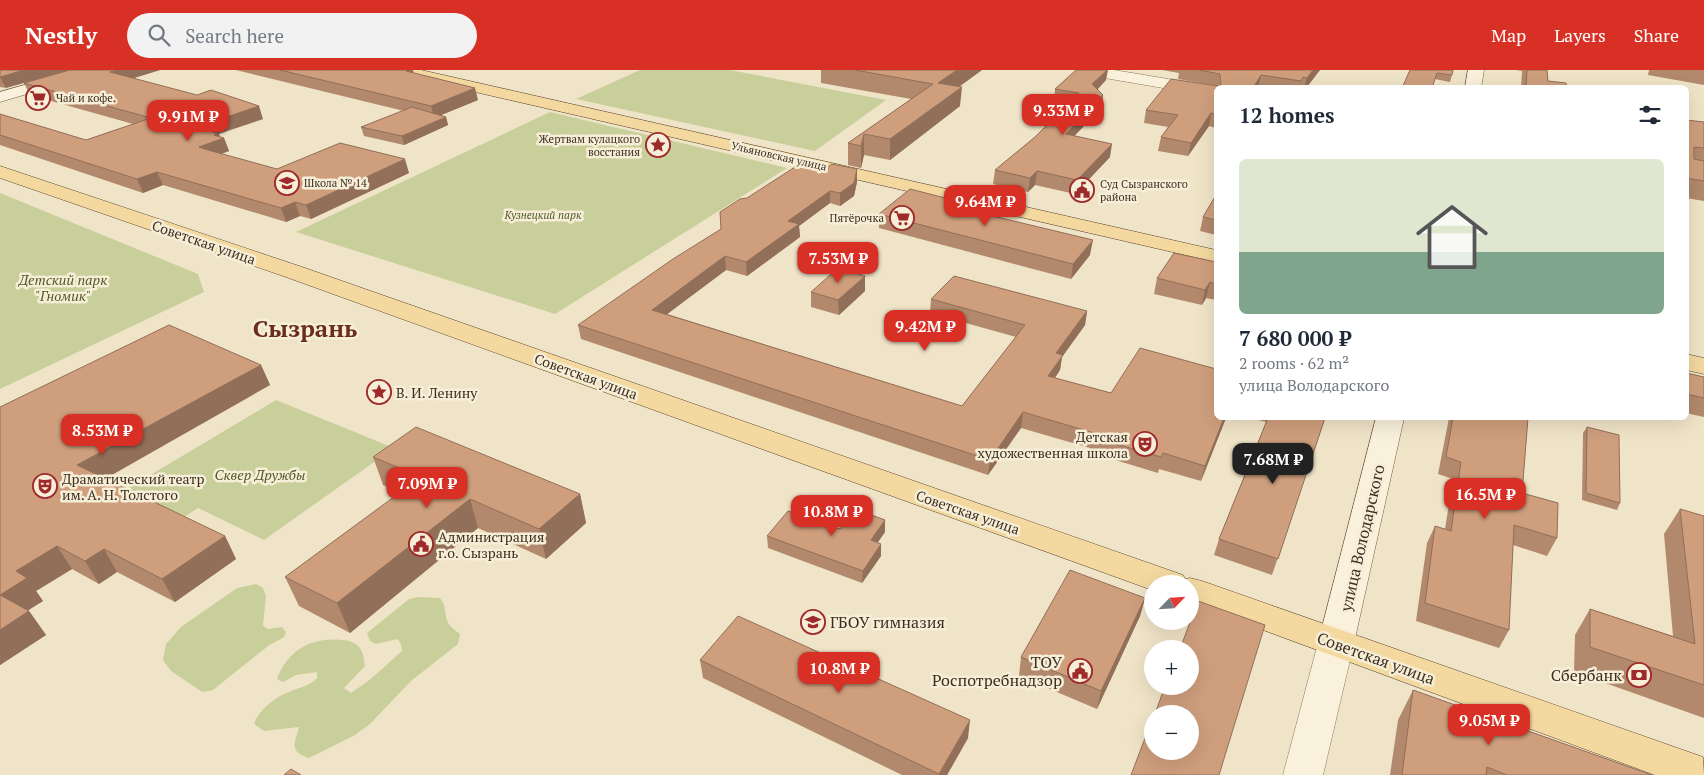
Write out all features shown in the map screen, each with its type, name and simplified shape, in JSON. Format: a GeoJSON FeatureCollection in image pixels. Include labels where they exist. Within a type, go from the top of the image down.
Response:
{"type":"FeatureCollection","features":[{"type":"Feature","properties":{"kind":"main road"},"geometry":{"type":"LineString","coordinates":[[0,97],[93,70]]}},
{"type":"Feature","properties":{"kind":"main road","name":"Ульяновская улица"},"geometry":{"type":"LineString","coordinates":[[401,70],[1214,256]]}},
{"type":"Feature","properties":{"kind":"main road"},"geometry":{"type":"LineString","coordinates":[[1087,70],[1214,92]]}},
{"type":"Feature","properties":{"kind":"main road"},"geometry":{"type":"LineString","coordinates":[[1474,85],[1476,70]]}},
{"type":"Feature","properties":{"kind":"main road","name":"Советская улица"},"geometry":{"type":"LineString","coordinates":[[0,172],[294,272],[1146,575]]}},
{"type":"Feature","properties":{"kind":"main road"},"geometry":{"type":"LineString","coordinates":[[1689,363],[1704,366]]}},
{"type":"Feature","properties":{"kind":"main road","name":"улица Володарского"},"geometry":{"type":"LineString","coordinates":[[1303,775],[1390,420]]}},
{"type":"Feature","properties":{"kind":"main road","name":"Советская улица"},"geometry":{"type":"LineString","coordinates":[[1199,593],[1703,775]]}},
{"type":"Feature","properties":{"kind":"green space"},"geometry":{"type":"Polygon","coordinates":[[[640,70],[730,70],[886,100],[815,151],[576,99],[640,70]]]}},
{"type":"Feature","properties":{"kind":"green space","name":"Кузнецкий парк"},"geometry":{"type":"Polygon","coordinates":[[[550,112],[787,168],[555,314],[296,232],[550,112]]]}},
{"type":"Feature","properties":{"kind":"green space","name":"Детский парк \"Гномик\""},"geometry":{"type":"Polygon","coordinates":[[[0,193],[198,274],[204,292],[0,389],[0,193]]]}},
{"type":"Feature","properties":{"kind":"green space","name":"Сквер Дружбы"},"geometry":{"type":"Polygon","coordinates":[[[276,400],[394,448],[264,540],[198,508],[184,517],[127,489],[276,400]]]}},
{"type":"Feature","properties":{"kind":"green space"},"geometry":{"type":"Polygon","coordinates":[[[256,584],[263,588],[266,596],[263,625],[267,629],[282,627],[286,632],[284,637],[268,646],[213,690],[202,692],[171,671],[163,660],[166,644],[181,627],[237,588],[256,584]]]}},
{"type":"Feature","properties":{"kind":"green space"},"geometry":{"type":"Polygon","coordinates":[[[418,597],[440,598],[449,624],[460,634],[458,644],[411,681],[370,724],[355,735],[309,758],[298,752],[295,746],[299,727],[264,731],[254,724],[264,709],[273,701],[284,694],[307,685],[317,678],[317,672],[296,675],[283,682],[277,679],[287,660],[294,653],[311,643],[331,640],[348,641],[356,644],[362,652],[365,666],[344,688],[351,693],[365,683],[402,651],[398,639],[376,644],[370,641],[367,633],[409,599],[418,597]]]}},
{"type":"Feature","properties":{"kind":"building"},"geometry":{"type":"Polygon","coordinates":[[[0,70],[24,70],[0,77],[0,70]]]}},
{"type":"Feature","properties":{"kind":"building"},"geometry":{"type":"Polygon","coordinates":[[[70,70],[117,70],[110,72],[197,95],[211,90],[259,106],[197,127],[219,134],[214,135],[224,138],[199,147],[277,169],[340,143],[405,159],[306,205],[295,202],[281,208],[157,172],[137,179],[0,135],[0,114],[86,140],[151,118],[24,83],[70,70]]]}},
{"type":"Feature","properties":{"kind":"building"},"geometry":{"type":"Polygon","coordinates":[[[280,70],[409,70],[406,71],[475,88],[431,106],[280,70]]]}},
{"type":"Feature","properties":{"kind":"building"},"geometry":{"type":"Polygon","coordinates":[[[855,70],[957,70],[938,83],[962,87],[890,139],[864,134],[861,146],[848,143],[933,84],[855,70]]]}},
{"type":"Feature","properties":{"kind":"building"},"geometry":{"type":"Polygon","coordinates":[[[1076,70],[1107,70],[1092,84],[1103,95],[1066,134],[1112,144],[1077,180],[1037,171],[1030,178],[995,170],[1035,137],[1079,93],[1055,89],[1076,70]]]}},
{"type":"Feature","properties":{"kind":"building"},"geometry":{"type":"Polygon","coordinates":[[[1199,70],[1313,70],[1307,78],[1303,77],[1301,81],[1261,75],[1255,85],[1221,85],[1220,74],[1199,70]]]}},
{"type":"Feature","properties":{"kind":"building"},"geometry":{"type":"Polygon","coordinates":[[[1410,70],[1453,70],[1452,75],[1437,73],[1433,85],[1403,85],[1410,70]]]}},
{"type":"Feature","properties":{"kind":"building"},"geometry":{"type":"Polygon","coordinates":[[[1527,70],[1547,70],[1548,81],[1566,83],[1566,85],[1526,85],[1527,70]]]}},
{"type":"Feature","properties":{"kind":"building"},"geometry":{"type":"Polygon","coordinates":[[[1171,79],[1214,85],[1214,114],[1211,113],[1191,143],[1161,137],[1178,115],[1146,110],[1171,79]]]}},
{"type":"Feature","properties":{"kind":"building"},"geometry":{"type":"Polygon","coordinates":[[[412,107],[446,117],[402,136],[361,127],[412,107]]]}},
{"type":"Feature","properties":{"kind":"building"},"geometry":{"type":"Polygon","coordinates":[[[1689,120],[1704,122],[1704,148],[1694,147],[1694,159],[1704,161],[1704,181],[1689,178],[1689,120]]]}},
{"type":"Feature","properties":{"kind":"building"},"geometry":{"type":"Polygon","coordinates":[[[832,164],[857,169],[854,183],[840,193],[830,191],[788,221],[799,224],[746,262],[725,256],[652,310],[962,406],[1025,325],[931,299],[954,276],[1087,311],[1056,353],[1063,355],[1048,376],[1111,393],[1140,348],[1214,368],[1214,420],[1223,420],[1205,466],[1163,453],[1161,457],[1092,437],[1094,433],[1023,412],[990,460],[578,325],[673,259],[721,229],[720,212],[740,199],[747,198],[795,167],[802,166],[822,171],[832,164]]]}},
{"type":"Feature","properties":{"kind":"building"},"geometry":{"type":"Polygon","coordinates":[[[910,189],[961,202],[955,207],[1093,240],[1073,264],[879,214],[910,189]]]}},
{"type":"Feature","properties":{"kind":"building"},"geometry":{"type":"Polygon","coordinates":[[[1214,198],[1214,220],[1203,217],[1214,198]]]}},
{"type":"Feature","properties":{"kind":"building"},"geometry":{"type":"Polygon","coordinates":[[[1174,253],[1214,262],[1214,283],[1210,282],[1205,290],[1157,278],[1174,253]]]}},
{"type":"Feature","properties":{"kind":"building"},"geometry":{"type":"Polygon","coordinates":[[[838,268],[865,276],[838,300],[811,292],[838,268]]]}},
{"type":"Feature","properties":{"kind":"building"},"geometry":{"type":"Polygon","coordinates":[[[169,325],[261,365],[77,465],[225,536],[162,579],[104,549],[85,561],[57,546],[16,571],[27,578],[0,595],[0,407],[169,325]]]}},
{"type":"Feature","properties":{"kind":"building"},"geometry":{"type":"Polygon","coordinates":[[[1689,374],[1704,377],[1704,398],[1689,395],[1689,374]]]}},
{"type":"Feature","properties":{"kind":"building"},"geometry":{"type":"Polygon","coordinates":[[[1267,420],[1324,420],[1278,559],[1219,539],[1267,420]]]}},
{"type":"Feature","properties":{"kind":"building"},"geometry":{"type":"Polygon","coordinates":[[[1453,420],[1528,420],[1522,493],[1558,503],[1557,538],[1514,525],[1509,630],[1425,603],[1435,526],[1451,531],[1461,462],[1446,457],[1453,420]]]}},
{"type":"Feature","properties":{"kind":"building"},"geometry":{"type":"Polygon","coordinates":[[[416,427],[580,494],[539,529],[470,499],[337,603],[285,577],[421,477],[373,457],[416,427]]]}},
{"type":"Feature","properties":{"kind":"building"},"geometry":{"type":"Polygon","coordinates":[[[1587,427],[1619,435],[1620,503],[1586,493],[1587,427]]]}},
{"type":"Feature","properties":{"kind":"building"},"geometry":{"type":"Polygon","coordinates":[[[855,509],[885,520],[871,540],[881,544],[863,571],[767,536],[788,511],[840,529],[855,509]]]}},
{"type":"Feature","properties":{"kind":"building"},"geometry":{"type":"Polygon","coordinates":[[[1680,509],[1704,516],[1704,685],[1590,647],[1590,609],[1695,644],[1680,509]]]}},
{"type":"Feature","properties":{"kind":"building"},"geometry":{"type":"Polygon","coordinates":[[[1070,570],[1144,598],[1101,691],[1021,657],[1070,570]]]}},
{"type":"Feature","properties":{"kind":"building"},"geometry":{"type":"Polygon","coordinates":[[[0,595],[29,611],[0,630],[0,595]]]}},
{"type":"Feature","properties":{"kind":"building"},"geometry":{"type":"Polygon","coordinates":[[[1199,601],[1265,625],[1219,775],[1131,775],[1144,741],[1144,760],[1199,760],[1199,705],[1158,705],[1162,695],[1199,695],[1199,640],[1183,640],[1187,630],[1199,630],[1199,601]]]}},
{"type":"Feature","properties":{"kind":"building"},"geometry":{"type":"Polygon","coordinates":[[[738,616],[970,720],[939,774],[700,660],[738,616]]]}},
{"type":"Feature","properties":{"kind":"building"},"geometry":{"type":"Polygon","coordinates":[[[1413,690],[1652,775],[1507,775],[1487,767],[1486,775],[1402,775],[1413,690]]]}},
{"type":"Feature","properties":{"kind":"building"},"geometry":{"type":"Polygon","coordinates":[[[291,769],[301,775],[284,775],[291,769]]]}},
{"type":"Feature","properties":{"kind":"place","name":"Чай и кофе."},"geometry":{"type":"Point","coordinates":[38,98]}},
{"type":"Feature","properties":{"kind":"place","name":"Жертвам кулацкого восстания"},"geometry":{"type":"Point","coordinates":[658,145]}},
{"type":"Feature","properties":{"kind":"place","name":"Школа № 14"},"geometry":{"type":"Point","coordinates":[287,183]}},
{"type":"Feature","properties":{"kind":"place","name":"Суд Сызранского района"},"geometry":{"type":"Point","coordinates":[1082,190]}},
{"type":"Feature","properties":{"kind":"place","name":"Пятёрочка"},"geometry":{"type":"Point","coordinates":[902,218]}},
{"type":"Feature","properties":{"kind":"place","name":"В. И. Ленину"},"geometry":{"type":"Point","coordinates":[379,392]}},
{"type":"Feature","properties":{"kind":"place","name":"Детская художественная школа"},"geometry":{"type":"Point","coordinates":[1145,444]}},
{"type":"Feature","properties":{"kind":"place","name":"Драматический театр им. А. Н. Толстого"},"geometry":{"type":"Point","coordinates":[45,486]}},
{"type":"Feature","properties":{"kind":"place","name":"Администрация г.о. Сызрань"},"geometry":{"type":"Point","coordinates":[421,544]}},
{"type":"Feature","properties":{"kind":"place","name":"ГБОУ гимназия"},"geometry":{"type":"Point","coordinates":[813,622]}},
{"type":"Feature","properties":{"kind":"place","name":"ТОУ Роспотребнадзор"},"geometry":{"type":"Point","coordinates":[1080,671]}},
{"type":"Feature","properties":{"kind":"place","name":"Сбербанк"},"geometry":{"type":"Point","coordinates":[1639,675]}},
{"type":"Feature","properties":{"kind":"district","name":"Сызрань"},"geometry":{"type":"Point","coordinates":[305,328]}}]}
